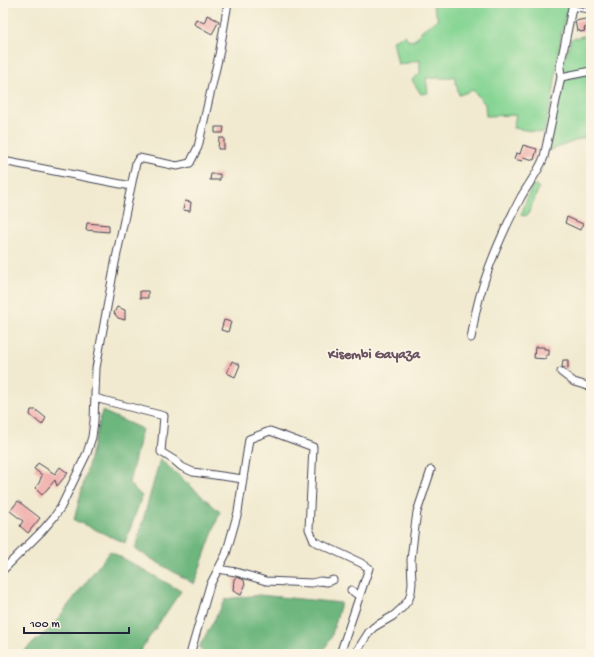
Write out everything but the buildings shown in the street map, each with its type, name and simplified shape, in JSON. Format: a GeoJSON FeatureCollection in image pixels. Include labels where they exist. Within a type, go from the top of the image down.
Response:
{"type":"FeatureCollection","features":[{"type":"Feature","properties":{"kind":"street"},"geometry":{"type":"LineString","coordinates":[[3,570],[54,517],[61,507],[87,453],[92,437],[94,421],[96,368],[115,263],[136,163],[139,158],[177,166],[190,163],[198,147],[219,56],[228,3]]}},
{"type":"Feature","properties":{"kind":"street"},"geometry":{"type":"LineString","coordinates":[[471,338],[484,280],[496,249],[522,196],[532,178],[541,167],[561,77],[560,66],[572,6]]}},
{"type":"Feature","properties":{"kind":"street"},"geometry":{"type":"LineString","coordinates":[[561,77],[591,71]]}},
{"type":"Feature","properties":{"kind":"street"},"geometry":{"type":"LineString","coordinates":[[3,161],[131,186]]}},
{"type":"Feature","properties":{"kind":"street"},"geometry":{"type":"LineString","coordinates":[[561,372],[574,382],[591,387]]}},
{"type":"Feature","properties":{"kind":"street"},"geometry":{"type":"LineString","coordinates":[[94,398],[164,416],[161,452],[182,467],[193,472],[243,479]]}},
{"type":"Feature","properties":{"kind":"street"},"geometry":{"type":"LineString","coordinates":[[194,654],[191,651],[210,585],[226,554],[238,512],[249,439],[270,431],[313,446],[308,529],[314,541],[369,568],[340,654]]}},
{"type":"Feature","properties":{"kind":"street"},"geometry":{"type":"LineString","coordinates":[[354,654],[368,632],[393,616],[402,608],[412,592],[411,560],[417,512],[431,470]]}},
{"type":"Feature","properties":{"kind":"street"},"geometry":{"type":"LineString","coordinates":[[218,569],[236,572],[266,581],[312,583],[333,580]]}},
{"type":"Feature","properties":{"kind":"street"},"geometry":{"type":"LineString","coordinates":[[351,590],[359,596]]}},
{"type":"Feature","properties":{"kind":"lane"},"geometry":{"type":"LineString","coordinates":[[572,6],[591,11]]}},
{"type":"Feature","properties":{"kind":"green space"},"geometry":{"type":"Polygon","coordinates":[[[432,3],[569,3],[561,35],[552,102],[544,133],[513,128],[516,115],[486,116],[485,104],[473,90],[459,95],[454,76],[448,78],[426,78],[428,93],[421,94],[412,80],[420,73],[420,60],[398,65],[393,40],[405,35],[409,41],[415,40],[422,30],[438,19],[432,3]]]}},
{"type":"Feature","properties":{"kind":"green space"},"geometry":{"type":"Polygon","coordinates":[[[591,34],[591,68],[569,73],[563,70],[562,67],[571,39],[591,34]]]}},
{"type":"Feature","properties":{"kind":"green space"},"geometry":{"type":"Polygon","coordinates":[[[591,74],[591,135],[548,151],[563,79],[591,74]]]}},
{"type":"Feature","properties":{"kind":"green space"},"geometry":{"type":"Polygon","coordinates":[[[532,185],[539,188],[528,214],[525,216],[521,215],[532,185]]]}},
{"type":"Feature","properties":{"kind":"green space"},"geometry":{"type":"Polygon","coordinates":[[[102,411],[142,429],[129,483],[142,496],[125,543],[74,520],[102,411]]]}},
{"type":"Feature","properties":{"kind":"green space"},"geometry":{"type":"Polygon","coordinates":[[[160,459],[220,512],[194,584],[135,549],[160,459]]]}},
{"type":"Feature","properties":{"kind":"green space"},"geometry":{"type":"Polygon","coordinates":[[[110,551],[181,591],[142,648],[141,654],[22,654],[50,629],[110,551]]]}},
{"type":"Feature","properties":{"kind":"green space"},"geometry":{"type":"Polygon","coordinates":[[[259,595],[341,603],[331,638],[322,654],[205,654],[199,647],[226,599],[259,595]]]}},
{"type":"Feature","properties":{"kind":"district","name":"Kisembi Gayaza"},"geometry":{"type":"Point","coordinates":[374,355]}}]}
